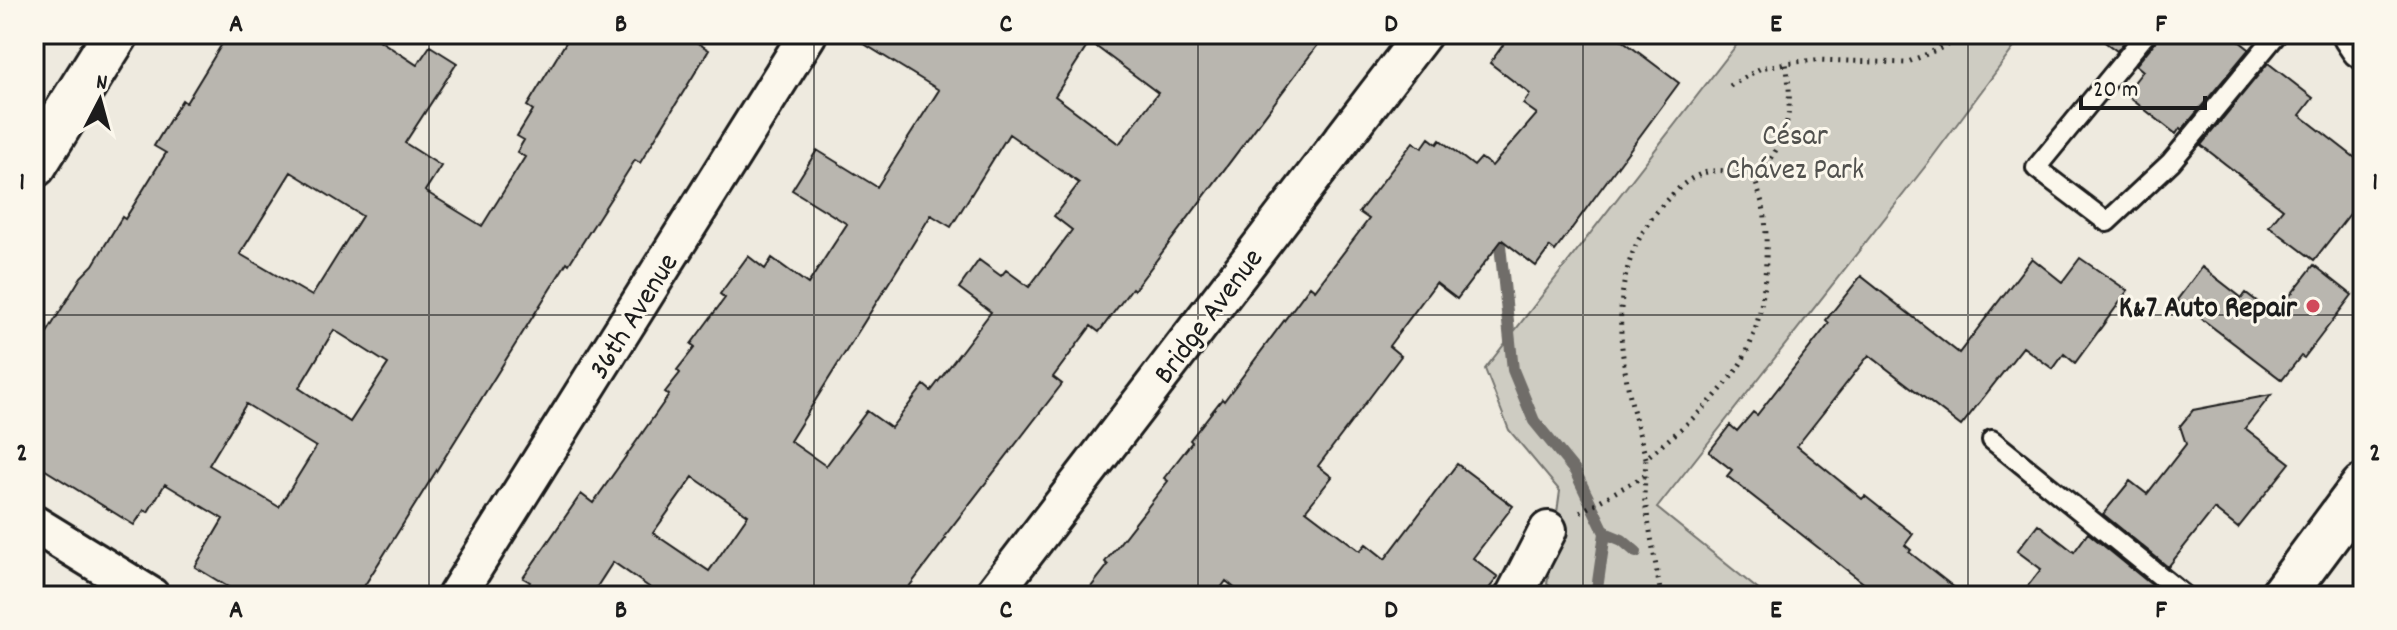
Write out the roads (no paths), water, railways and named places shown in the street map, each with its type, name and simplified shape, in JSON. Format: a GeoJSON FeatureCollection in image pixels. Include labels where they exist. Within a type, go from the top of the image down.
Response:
{"type":"FeatureCollection","features":[{"type":"Feature","properties":{"kind":"main road"},"geometry":{"type":"LineString","coordinates":[[34,165],[116,34]]}},
{"type":"Feature","properties":{"kind":"main road"},"geometry":{"type":"LineString","coordinates":[[2355,34],[2363,46]]}},
{"type":"Feature","properties":{"kind":"main road"},"geometry":{"type":"LineString","coordinates":[[2282,596],[2363,487]]}},
{"type":"Feature","properties":{"kind":"street","name":"36th Avenue"},"geometry":{"type":"LineString","coordinates":[[456,596],[808,34]]}},
{"type":"Feature","properties":{"kind":"street","name":"Bridge Avenue"},"geometry":{"type":"LineString","coordinates":[[992,596],[1423,34]]}},
{"type":"Feature","properties":{"kind":"street"},"geometry":{"type":"LineString","coordinates":[[34,524],[151,596]]}},
{"type":"Feature","properties":{"kind":"street"},"geometry":{"type":"LineString","coordinates":[[1514,596],[1548,530]]}},
{"type":"Feature","properties":{"kind":"lane"},"geometry":{"type":"LineString","coordinates":[[2146,34],[2036,168],[2107,222],[2171,162],[2277,34]]}},
{"type":"Feature","properties":{"kind":"lane"},"geometry":{"type":"LineString","coordinates":[[1992,440],[2185,596]]}},
{"type":"Feature","properties":{"kind":"waterway"},"geometry":{"type":"LineString","coordinates":[[1500,245],[1513,370],[1534,421],[1575,471],[1605,533],[1596,596]]}},
{"type":"Feature","properties":{"kind":"waterway"},"geometry":{"type":"LineString","coordinates":[[1605,533],[1622,540],[1636,552]]}},
{"type":"Feature","properties":{"kind":"place","name":"K&7 Auto Repair"},"geometry":{"type":"Point","coordinates":[2313,306]}},
{"type":"Feature","properties":{"kind":"park label","name":"César Chávez Park"},"geometry":{"type":"Point","coordinates":[1795,151]}}]}
